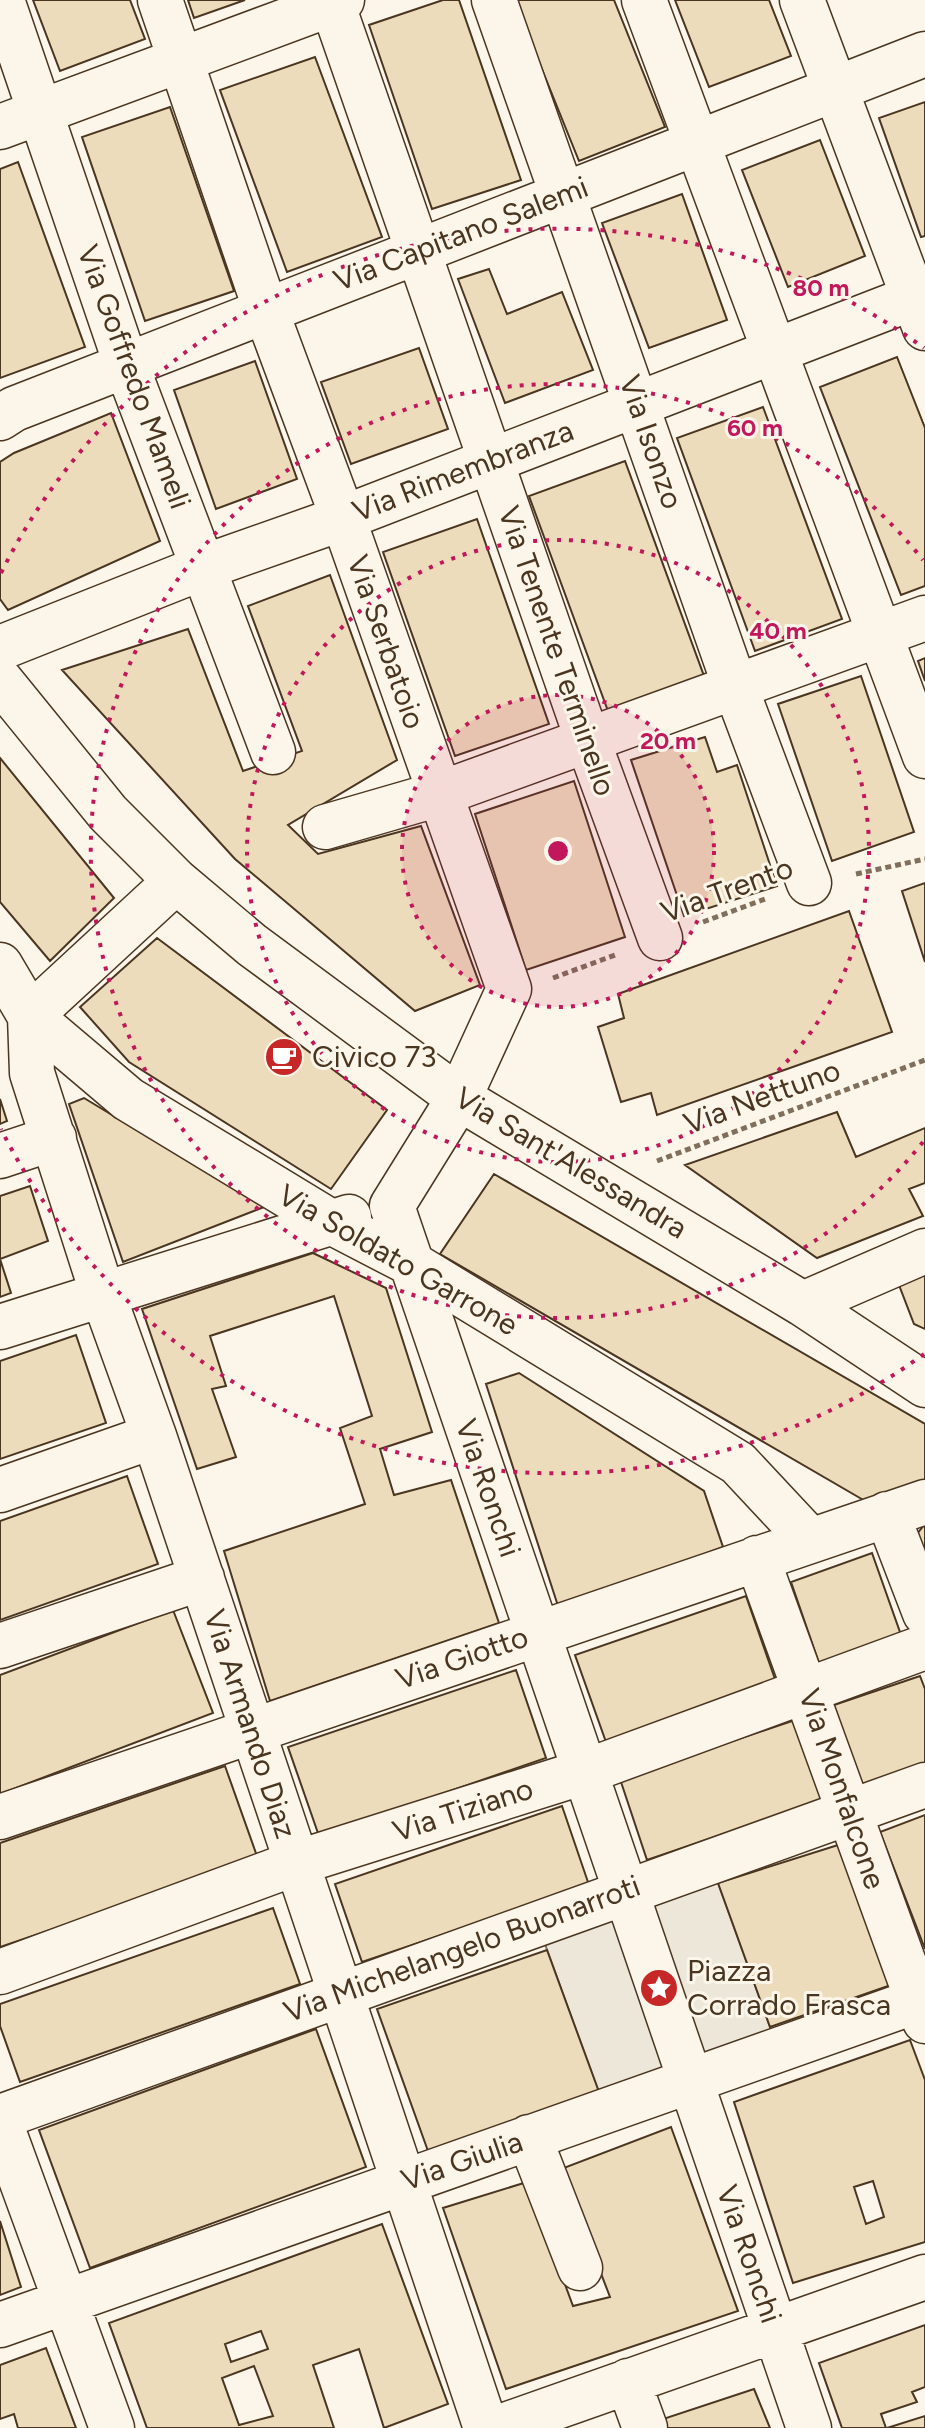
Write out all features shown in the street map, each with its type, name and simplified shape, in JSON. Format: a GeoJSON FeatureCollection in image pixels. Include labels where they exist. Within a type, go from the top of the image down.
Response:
{"type":"FeatureCollection","features":[{"type":"Feature","properties":{"kind":"street","name":"Via Goffredo Mameli"},"geometry":{"type":"LineString","coordinates":[[2,0],[20,120],[127,367],[273,752]]}},
{"type":"Feature","properties":{"kind":"street","name":"Via Serbatoio"},"geometry":{"type":"LineString","coordinates":[[160,0],[266,311],[343,518],[509,989],[459,1098]]}},
{"type":"Feature","properties":{"kind":"street","name":"Via Isonzo"},"geometry":{"type":"LineString","coordinates":[[494,0],[735,686],[809,883]]}},
{"type":"Feature","properties":{"kind":"street"},"geometry":{"type":"LineString","coordinates":[[644,0],[777,350],[925,756]]}},
{"type":"Feature","properties":{"kind":"street"},"geometry":{"type":"LineString","coordinates":[[802,0],[921,306]]}},
{"type":"Feature","properties":{"kind":"street"},"geometry":{"type":"LineString","coordinates":[[20,120],[180,63],[335,1]]}},
{"type":"Feature","properties":{"kind":"street","name":"Via Tenente Terminello"},"geometry":{"type":"LineString","coordinates":[[335,1],[588,741],[660,938]]}},
{"type":"Feature","properties":{"kind":"street","name":"Via Capitano Salemi"},"geometry":{"type":"LineString","coordinates":[[0,418],[14,409],[418,250],[925,54]]}},
{"type":"Feature","properties":{"kind":"street","name":"Via Rimembranza"},"geometry":{"type":"LineString","coordinates":[[0,648],[204,567],[343,518],[777,350],[921,306]]}},
{"type":"Feature","properties":{"kind":"street"},"geometry":{"type":"LineString","coordinates":[[325,827],[439,794],[925,618]]}},
{"type":"Feature","properties":{"kind":"street","name":"Via Sant'Alessandra"},"geometry":{"type":"LineString","coordinates":[[0,680],[108,813],[176,881],[252,945],[459,1098],[630,1197],[803,1304],[925,1385]]}},
{"type":"Feature","properties":{"kind":"street"},"geometry":{"type":"LineString","coordinates":[[15,1013],[176,881]]}},
{"type":"Feature","properties":{"kind":"street","name":"Via Soldato Garrone"},"geometry":{"type":"LineString","coordinates":[[0,965],[15,1013],[128,1099],[331,1222],[412,1264],[738,1463],[810,1540]]}},
{"type":"Feature","properties":{"kind":"street","name":"Via Armando Diaz"},"geometry":{"type":"LineString","coordinates":[[15,1013],[102,1292],[154,1436],[486,2428]]}},
{"type":"Feature","properties":{"kind":"street"},"geometry":{"type":"LineString","coordinates":[[0,1327],[102,1292],[392,1206],[459,1098]]}},
{"type":"Feature","properties":{"kind":"street"},"geometry":{"type":"LineString","coordinates":[[0,1156],[54,1138]]}},
{"type":"Feature","properties":{"kind":"street","name":"Via Ronchi"},"geometry":{"type":"LineString","coordinates":[[392,1206],[809,2428]]}},
{"type":"Feature","properties":{"kind":"street"},"geometry":{"type":"LineString","coordinates":[[803,1304],[925,1251]]}},
{"type":"Feature","properties":{"kind":"street"},"geometry":{"type":"LineString","coordinates":[[0,1490],[154,1436]]}},
{"type":"Feature","properties":{"kind":"street"},"geometry":{"type":"LineString","coordinates":[[906,1508],[925,1613]]}},
{"type":"Feature","properties":{"kind":"street","name":"Via Giotto"},"geometry":{"type":"LineString","coordinates":[[0,1817],[906,1508]]}},
{"type":"Feature","properties":{"kind":"street","name":"Via Monfalcone"},"geometry":{"type":"LineString","coordinates":[[757,1558],[923,2006]]}},
{"type":"Feature","properties":{"kind":"street"},"geometry":{"type":"LineString","coordinates":[[0,1646],[202,1578]]}},
{"type":"Feature","properties":{"kind":"street","name":"Via Tiziano"},"geometry":{"type":"LineString","coordinates":[[0,1972],[296,1863],[587,1771],[925,1647]]}},
{"type":"Feature","properties":{"kind":"street","name":"Via Michelangelo Buonarroti"},"geometry":{"type":"LineString","coordinates":[[0,2120],[340,1992],[925,1785]]}},
{"type":"Feature","properties":{"kind":"street","name":"Via Giulia"},"geometry":{"type":"LineString","coordinates":[[0,2325],[690,2081],[923,2006]]}},
{"type":"Feature","properties":{"kind":"street"},"geometry":{"type":"LineString","coordinates":[[0,2120],[112,2428]]}},
{"type":"Feature","properties":{"kind":"street"},"geometry":{"type":"LineString","coordinates":[[529,2137],[580,2268]]}},
{"type":"Feature","properties":{"kind":"street"},"geometry":{"type":"LineString","coordinates":[[497,2428],[925,2277]]}},
{"type":"Feature","properties":{"kind":"street"},"geometry":{"type":"LineString","coordinates":[[628,2381],[645,2428]]}},
{"type":"Feature","properties":{"kind":"path","name":"Via Trento"},"geometry":{"type":"LineString","coordinates":[[555,977],[809,883],[922,860]]}},
{"type":"Feature","properties":{"kind":"path","name":"Via Nettuno"},"geometry":{"type":"LineString","coordinates":[[630,1197],[659,1158],[925,1060]]}},
{"type":"Feature","properties":{"kind":"shaded area","name":"Piazza Corrado Frasca"},"geometry":{"type":"Polygon","coordinates":[[[710,1861],[778,2049],[605,2110],[537,1922],[710,1861]]]}},
{"type":"Feature","properties":{"kind":"building"},"geometry":{"type":"Polygon","coordinates":[[[33,0],[130,0],[145,39],[60,71],[33,0]]]}},
{"type":"Feature","properties":{"kind":"building"},"geometry":{"type":"Polygon","coordinates":[[[188,0],[245,0],[194,18],[188,0]]]}},
{"type":"Feature","properties":{"kind":"building"},"geometry":{"type":"Polygon","coordinates":[[[443,0],[459,0],[521,180],[432,209],[369,25],[443,0]]]}},
{"type":"Feature","properties":{"kind":"building"},"geometry":{"type":"Polygon","coordinates":[[[514,0],[614,0],[665,127],[579,161],[514,0]]]}},
{"type":"Feature","properties":{"kind":"building"},"geometry":{"type":"Polygon","coordinates":[[[675,0],[769,0],[791,56],[709,87],[675,0]]]}},
{"type":"Feature","properties":{"kind":"building"},"geometry":{"type":"Polygon","coordinates":[[[315,57],[382,237],[287,272],[220,90],[315,57]]]}},
{"type":"Feature","properties":{"kind":"building"},"geometry":{"type":"Polygon","coordinates":[[[925,102],[925,236],[921,237],[879,118],[925,102]]]}},
{"type":"Feature","properties":{"kind":"building"},"geometry":{"type":"Polygon","coordinates":[[[170,107],[234,291],[145,321],[82,137],[170,107]]]}},
{"type":"Feature","properties":{"kind":"building"},"geometry":{"type":"Polygon","coordinates":[[[820,140],[865,256],[788,287],[742,170],[820,140]]]}},
{"type":"Feature","properties":{"kind":"building"},"geometry":{"type":"Polygon","coordinates":[[[18,162],[85,347],[0,378],[0,169],[18,162]]]}},
{"type":"Feature","properties":{"kind":"building"},"geometry":{"type":"Polygon","coordinates":[[[682,194],[727,320],[649,348],[602,223],[682,194]]]}},
{"type":"Feature","properties":{"kind":"building"},"geometry":{"type":"Polygon","coordinates":[[[489,269],[507,314],[562,292],[593,370],[505,403],[458,279],[489,269]]]}},
{"type":"Feature","properties":{"kind":"building"},"geometry":{"type":"Polygon","coordinates":[[[419,348],[448,429],[351,464],[321,382],[419,348]]]}},
{"type":"Feature","properties":{"kind":"building"},"geometry":{"type":"Polygon","coordinates":[[[897,357],[925,428],[925,586],[901,595],[820,387],[897,357]]]}},
{"type":"Feature","properties":{"kind":"building"},"geometry":{"type":"Polygon","coordinates":[[[255,361],[297,479],[216,509],[174,390],[255,361]]]}},
{"type":"Feature","properties":{"kind":"building"},"geometry":{"type":"Polygon","coordinates":[[[763,407],[842,619],[755,651],[677,438],[763,407]]]}},
{"type":"Feature","properties":{"kind":"building"},"geometry":{"type":"Polygon","coordinates":[[[111,413],[160,541],[8,610],[0,599],[0,462],[14,453],[111,413]]]}},
{"type":"Feature","properties":{"kind":"building"},"geometry":{"type":"Polygon","coordinates":[[[625,461],[704,676],[608,711],[529,496],[625,461]]]}},
{"type":"Feature","properties":{"kind":"building"},"geometry":{"type":"Polygon","coordinates":[[[477,519],[549,724],[455,756],[383,552],[477,519]]]}},
{"type":"Feature","properties":{"kind":"building"},"geometry":{"type":"Polygon","coordinates":[[[330,575],[397,760],[288,825],[318,854],[421,826],[480,985],[415,1011],[235,859],[62,670],[188,629],[243,771],[302,751],[248,606],[330,575]]]}},
{"type":"Feature","properties":{"kind":"building"},"geometry":{"type":"Polygon","coordinates":[[[925,658],[925,681],[918,661],[925,658]]]}},
{"type":"Feature","properties":{"kind":"building"},"geometry":{"type":"Polygon","coordinates":[[[861,676],[914,832],[832,861],[778,704],[861,676]]]}},
{"type":"Feature","properties":{"kind":"building"},"geometry":{"type":"Polygon","coordinates":[[[705,737],[717,772],[737,765],[777,886],[684,916],[631,760],[705,737]]]}},
{"type":"Feature","properties":{"kind":"building"},"geometry":{"type":"Polygon","coordinates":[[[0,758],[114,898],[50,961],[0,902],[0,758]]]}},
{"type":"Feature","properties":{"kind":"building"},"geometry":{"type":"Polygon","coordinates":[[[574,781],[625,937],[526,970],[475,814],[574,781]]]}},
{"type":"Feature","properties":{"kind":"building"},"geometry":{"type":"Polygon","coordinates":[[[925,883],[925,962],[902,891],[925,883]]]}},
{"type":"Feature","properties":{"kind":"building"},"geometry":{"type":"Polygon","coordinates":[[[849,911],[892,1032],[657,1115],[651,1093],[621,1102],[598,1027],[624,1018],[618,994],[849,911]]]}},
{"type":"Feature","properties":{"kind":"building"},"geometry":{"type":"Polygon","coordinates":[[[157,938],[387,1110],[331,1189],[129,1062],[80,1007],[157,938]]]}},
{"type":"Feature","properties":{"kind":"building"},"geometry":{"type":"Polygon","coordinates":[[[84,1098],[264,1207],[123,1262],[69,1104],[84,1098]]]}},
{"type":"Feature","properties":{"kind":"building"},"geometry":{"type":"Polygon","coordinates":[[[0,1099],[7,1121],[0,1124],[0,1099]]]}},
{"type":"Feature","properties":{"kind":"building"},"geometry":{"type":"Polygon","coordinates":[[[837,1112],[856,1157],[925,1128],[925,1183],[909,1189],[923,1216],[817,1258],[685,1165],[837,1112]]]}},
{"type":"Feature","properties":{"kind":"building"},"geometry":{"type":"Polygon","coordinates":[[[494,1174],[925,1424],[925,1486],[872,1505],[440,1254],[494,1174]]]}},
{"type":"Feature","properties":{"kind":"building"},"geometry":{"type":"Polygon","coordinates":[[[30,1186],[48,1241],[0,1259],[0,1196],[30,1186]]]}},
{"type":"Feature","properties":{"kind":"building"},"geometry":{"type":"Polygon","coordinates":[[[313,1253],[386,1288],[432,1432],[380,1449],[394,1495],[451,1480],[499,1623],[270,1701],[224,1551],[365,1504],[340,1428],[372,1416],[334,1296],[210,1336],[226,1386],[212,1389],[236,1457],[197,1469],[142,1309],[313,1253]]]}},
{"type":"Feature","properties":{"kind":"building"},"geometry":{"type":"Polygon","coordinates":[[[0,1259],[11,1293],[0,1297],[0,1259]]]}},
{"type":"Feature","properties":{"kind":"building"},"geometry":{"type":"Polygon","coordinates":[[[925,1275],[925,1329],[914,1324],[899,1285],[925,1275]]]}},
{"type":"Feature","properties":{"kind":"building"},"geometry":{"type":"Polygon","coordinates":[[[76,1335],[106,1423],[0,1459],[0,1361],[76,1335]]]}},
{"type":"Feature","properties":{"kind":"building"},"geometry":{"type":"Polygon","coordinates":[[[519,1373],[704,1491],[723,1547],[559,1609],[486,1384],[519,1373]]]}},
{"type":"Feature","properties":{"kind":"building"},"geometry":{"type":"Polygon","coordinates":[[[127,1476],[158,1564],[0,1620],[0,1521],[127,1476]]]}},
{"type":"Feature","properties":{"kind":"building"},"geometry":{"type":"Polygon","coordinates":[[[925,1524],[925,1557],[917,1534],[925,1524]]]}},
{"type":"Feature","properties":{"kind":"building"},"geometry":{"type":"Polygon","coordinates":[[[872,1553],[901,1635],[819,1663],[791,1582],[872,1553]]]}},
{"type":"Feature","properties":{"kind":"building"},"geometry":{"type":"Polygon","coordinates":[[[746,1596],[776,1682],[606,1742],[575,1655],[746,1596]]]}},
{"type":"Feature","properties":{"kind":"building"},"geometry":{"type":"Polygon","coordinates":[[[173,1610],[213,1713],[0,1794],[0,1675],[173,1610]]]}},
{"type":"Feature","properties":{"kind":"building"},"geometry":{"type":"Polygon","coordinates":[[[516,1670],[546,1758],[319,1836],[288,1747],[516,1670]]]}},
{"type":"Feature","properties":{"kind":"building"},"geometry":{"type":"Polygon","coordinates":[[[920,1676],[925,1689],[925,1768],[863,1789],[834,1705],[920,1676]]]}},
{"type":"Feature","properties":{"kind":"building"},"geometry":{"type":"Polygon","coordinates":[[[795,1720],[823,1800],[647,1860],[620,1779],[795,1720]]]}},
{"type":"Feature","properties":{"kind":"building"},"geometry":{"type":"Polygon","coordinates":[[[225,1766],[258,1859],[0,1947],[0,1843],[225,1766]]]}},
{"type":"Feature","properties":{"kind":"building"},"geometry":{"type":"Polygon","coordinates":[[[562,1806],[589,1885],[362,1962],[335,1884],[562,1806]]]}},
{"type":"Feature","properties":{"kind":"building"},"geometry":{"type":"Polygon","coordinates":[[[925,1815],[925,1949],[880,1832],[925,1815]]]}},
{"type":"Feature","properties":{"kind":"building"},"geometry":{"type":"Polygon","coordinates":[[[838,1845],[891,1985],[770,2027],[718,1883],[838,1845]]]}},
{"type":"Feature","properties":{"kind":"building"},"geometry":{"type":"Polygon","coordinates":[[[273,1908],[300,1984],[20,2082],[0,2026],[0,2004],[273,1908]]]}},
{"type":"Feature","properties":{"kind":"building"},"geometry":{"type":"Polygon","coordinates":[[[547,1950],[599,2092],[428,2151],[377,2009],[547,1950]]]}},
{"type":"Feature","properties":{"kind":"building"},"geometry":{"type":"Polygon","coordinates":[[[316,2029],[366,2167],[90,2268],[39,2130],[316,2029]]]}},
{"type":"Feature","properties":{"kind":"building"},"geometry":{"type":"Polygon","coordinates":[[[910,2040],[925,2080],[925,2242],[793,2283],[734,2102],[910,2040]],[[873,2181],[854,2187],[866,2224],[884,2217],[873,2181]]]}},
{"type":"Feature","properties":{"kind":"building"},"geometry":{"type":"Polygon","coordinates":[[[671,2127],[738,2311],[506,2389],[443,2208],[527,2182],[573,2306],[610,2297],[561,2169],[671,2127]]]}},
{"type":"Feature","properties":{"kind":"building"},"geometry":{"type":"Polygon","coordinates":[[[0,2221],[21,2287],[0,2295],[0,2221]]]}},
{"type":"Feature","properties":{"kind":"building"},"geometry":{"type":"Polygon","coordinates":[[[382,2224],[448,2404],[384,2428],[359,2349],[313,2365],[334,2428],[147,2428],[109,2323],[382,2224]],[[261,2331],[225,2344],[231,2362],[268,2349],[261,2331]],[[254,2366],[222,2378],[239,2425],[273,2416],[254,2366]]]}},
{"type":"Feature","properties":{"kind":"building"},"geometry":{"type":"Polygon","coordinates":[[[925,2325],[925,2387],[912,2392],[917,2402],[881,2414],[886,2428],[842,2428],[819,2363],[925,2325]]]}},
{"type":"Feature","properties":{"kind":"building"},"geometry":{"type":"Polygon","coordinates":[[[46,2348],[76,2428],[18,2428],[14,2414],[0,2419],[0,2365],[46,2348]]]}},
{"type":"Feature","properties":{"kind":"building"},"geometry":{"type":"Polygon","coordinates":[[[754,2389],[770,2428],[667,2428],[663,2419],[754,2389]]]}},
{"type":"Feature","properties":{"kind":"building"},"geometry":{"type":"Polygon","coordinates":[[[925,2416],[925,2428],[887,2428],[925,2416]]]}},
{"type":"Feature","properties":{"kind":"place","name":"Civico 73"},"geometry":{"type":"Point","coordinates":[284,1057]}},
{"type":"Feature","properties":{"kind":"place","name":"Piazza Corrado Frasca"},"geometry":{"type":"Point","coordinates":[659,1988]}}]}
